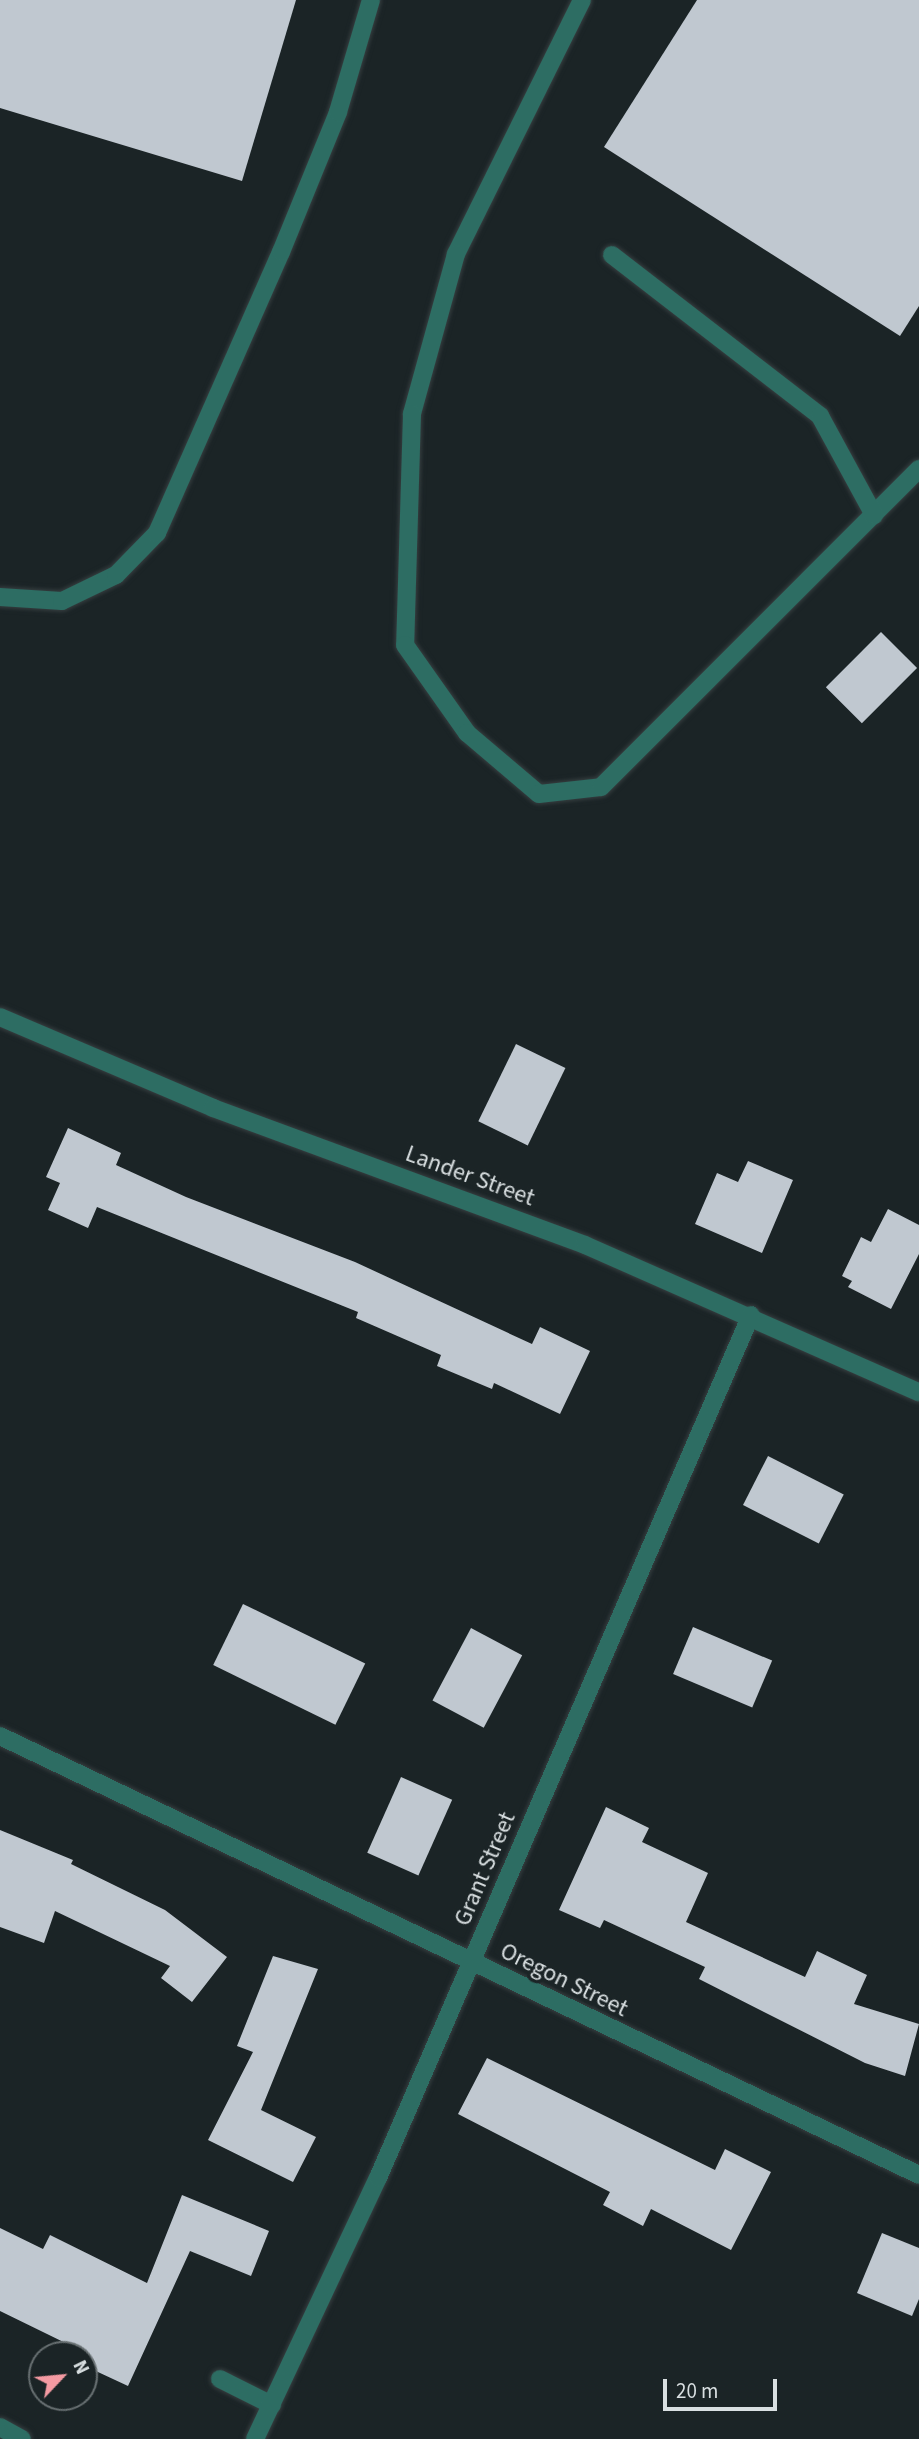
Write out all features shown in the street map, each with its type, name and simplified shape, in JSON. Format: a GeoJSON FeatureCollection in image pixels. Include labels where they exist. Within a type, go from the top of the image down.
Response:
{"type":"FeatureCollection","features":[{"type":"Feature","properties":{"kind":"street"},"geometry":{"type":"LineString","coordinates":[[0,597],[62,601],[116,575],[157,533],[286,240],[338,113],[371,0]]}},
{"type":"Feature","properties":{"kind":"street"},"geometry":{"type":"LineString","coordinates":[[582,0],[456,254],[412,414],[405,645],[467,733],[539,794],[601,787],[919,469]]}},
{"type":"Feature","properties":{"kind":"street"},"geometry":{"type":"LineString","coordinates":[[612,256],[820,416],[874,515]]}},
{"type":"Feature","properties":{"kind":"street","name":"Lander Street"},"geometry":{"type":"LineString","coordinates":[[0,1017],[213,1108],[585,1245],[751,1315],[919,1392]]}},
{"type":"Feature","properties":{"kind":"street","name":"Grant Street"},"geometry":{"type":"LineString","coordinates":[[256,2439],[472,1962],[751,1315]]}},
{"type":"Feature","properties":{"kind":"street","name":"Oregon Street"},"geometry":{"type":"LineString","coordinates":[[0,1736],[919,2175]]}},
{"type":"Feature","properties":{"kind":"street"},"geometry":{"type":"LineString","coordinates":[[220,2379],[272,2404]]}},
{"type":"Feature","properties":{"kind":"street"},"geometry":{"type":"LineString","coordinates":[[0,2427],[22,2439]]}},
{"type":"Feature","properties":{"kind":"building"},"geometry":{"type":"Polygon","coordinates":[[[0,0],[296,0],[242,181],[0,108],[0,0]]]}},
{"type":"Feature","properties":{"kind":"building"},"geometry":{"type":"Polygon","coordinates":[[[697,0],[919,0],[919,306],[900,336],[604,147],[697,0]]]}},
{"type":"Feature","properties":{"kind":"building"},"geometry":{"type":"Polygon","coordinates":[[[881,632],[917,668],[862,723],[826,687],[881,632]]]}},
{"type":"Feature","properties":{"kind":"building"},"geometry":{"type":"Polygon","coordinates":[[[516,1044],[565,1068],[528,1145],[478,1121],[516,1044]]]}},
{"type":"Feature","properties":{"kind":"building"},"geometry":{"type":"Polygon","coordinates":[[[68,1128],[121,1153],[116,1165],[186,1197],[355,1262],[532,1344],[540,1327],[590,1351],[560,1414],[494,1383],[492,1389],[437,1366],[441,1355],[356,1318],[358,1312],[97,1207],[88,1228],[48,1210],[60,1183],[46,1177],[68,1128]]]}},
{"type":"Feature","properties":{"kind":"building"},"geometry":{"type":"Polygon","coordinates":[[[748,1161],[793,1180],[762,1253],[695,1224],[717,1173],[738,1182],[748,1161]]]}},
{"type":"Feature","properties":{"kind":"building"},"geometry":{"type":"Polygon","coordinates":[[[888,1209],[919,1225],[919,1254],[891,1309],[848,1287],[852,1281],[842,1276],[861,1237],[871,1242],[888,1209]]]}},
{"type":"Feature","properties":{"kind":"building"},"geometry":{"type":"Polygon","coordinates":[[[768,1456],[844,1495],[819,1544],[743,1505],[768,1456]]]}},
{"type":"Feature","properties":{"kind":"building"},"geometry":{"type":"Polygon","coordinates":[[[243,1604],[365,1664],[335,1725],[213,1665],[243,1604]]]}},
{"type":"Feature","properties":{"kind":"building"},"geometry":{"type":"Polygon","coordinates":[[[693,1627],[772,1661],[752,1708],[673,1674],[693,1627]]]}},
{"type":"Feature","properties":{"kind":"building"},"geometry":{"type":"Polygon","coordinates":[[[471,1628],[522,1655],[484,1728],[433,1700],[471,1628]]]}},
{"type":"Feature","properties":{"kind":"building"},"geometry":{"type":"Polygon","coordinates":[[[401,1777],[452,1800],[418,1876],[367,1853],[401,1777]]]}},
{"type":"Feature","properties":{"kind":"building"},"geometry":{"type":"Polygon","coordinates":[[[606,1807],[649,1828],[642,1842],[708,1873],[686,1922],[805,1977],[817,1951],[867,1975],[854,2004],[919,2024],[905,2076],[865,2063],[699,1979],[705,1967],[604,1920],[600,1928],[559,1910],[606,1807]]]}},
{"type":"Feature","properties":{"kind":"building"},"geometry":{"type":"Polygon","coordinates":[[[0,1830],[73,1860],[71,1864],[165,1910],[227,1957],[192,2002],[161,1978],[170,1966],[55,1911],[44,1943],[0,1927],[0,1830]]]}},
{"type":"Feature","properties":{"kind":"building"},"geometry":{"type":"Polygon","coordinates":[[[273,1956],[318,1969],[261,2110],[316,2137],[293,2182],[208,2140],[253,2052],[237,2046],[273,1956]]]}},
{"type":"Feature","properties":{"kind":"building"},"geometry":{"type":"Polygon","coordinates":[[[487,2058],[715,2170],[725,2149],[771,2172],[731,2250],[651,2209],[643,2226],[603,2205],[610,2192],[458,2114],[487,2058]]]}},
{"type":"Feature","properties":{"kind":"building"},"geometry":{"type":"Polygon","coordinates":[[[182,2195],[269,2231],[251,2276],[190,2251],[128,2386],[98,2372],[98,2341],[61,2341],[0,2311],[0,2228],[43,2249],[50,2235],[147,2283],[182,2195]]]}},
{"type":"Feature","properties":{"kind":"building"},"geometry":{"type":"Polygon","coordinates":[[[882,2233],[919,2248],[919,2299],[912,2316],[857,2293],[882,2233]]]}}]}
